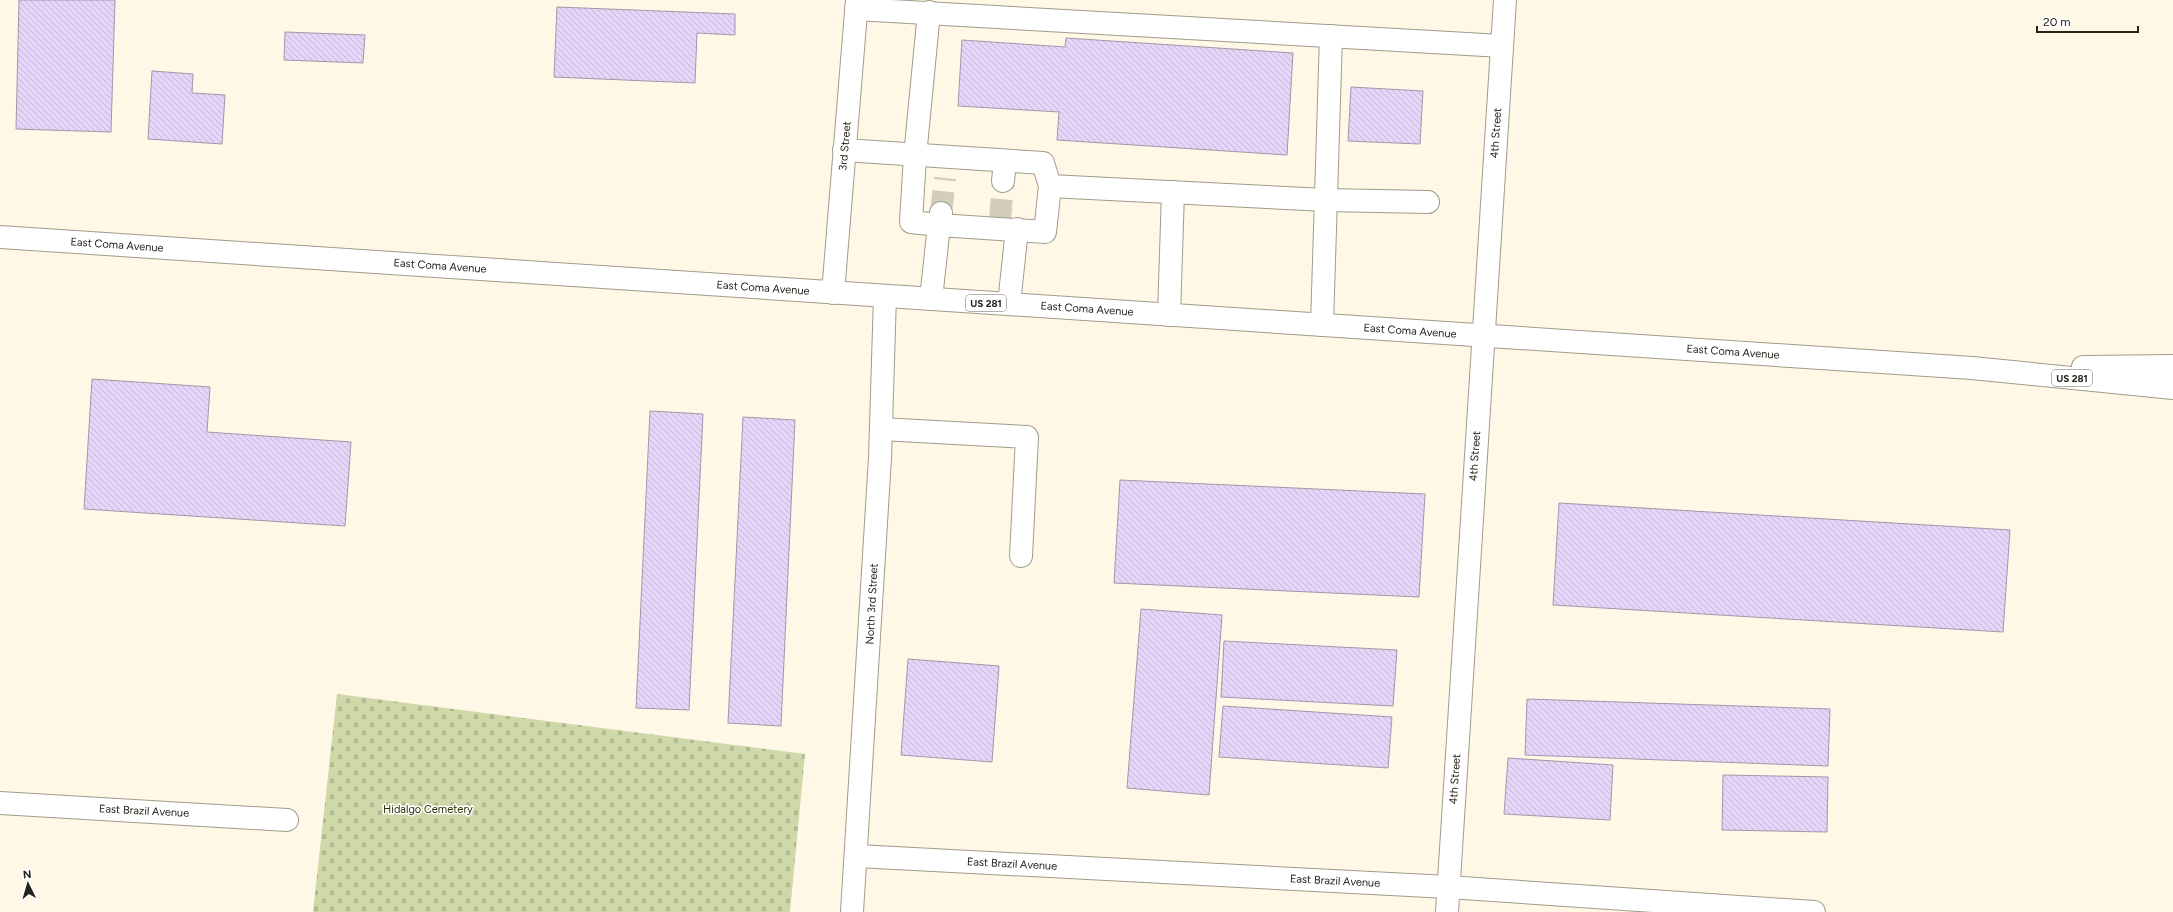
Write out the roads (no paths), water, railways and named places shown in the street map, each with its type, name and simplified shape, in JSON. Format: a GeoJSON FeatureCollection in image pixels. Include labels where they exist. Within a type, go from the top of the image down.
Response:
{"type":"FeatureCollection","features":[{"type":"Feature","properties":{"kind":"street","name":"4th Street"},"geometry":{"type":"LineString","coordinates":[[1447,912],[1505,0]]}},
{"type":"Feature","properties":{"kind":"street"},"geometry":{"type":"LineString","coordinates":[[856,5],[929,12],[1502,46]]}},
{"type":"Feature","properties":{"kind":"street","name":"3rd Street"},"geometry":{"type":"LineString","coordinates":[[832,292],[856,5]]}},
{"type":"Feature","properties":{"kind":"street"},"geometry":{"type":"LineString","coordinates":[[844,150],[915,156],[946,168],[1004,172],[1043,163],[1050,186],[1045,232],[940,219],[911,222],[915,156],[929,12]]}},
{"type":"Feature","properties":{"kind":"street"},"geometry":{"type":"LineString","coordinates":[[1322,325],[1331,36]]}},
{"type":"Feature","properties":{"kind":"street"},"geometry":{"type":"LineString","coordinates":[[1050,186],[1326,200],[1428,202]]}},
{"type":"Feature","properties":{"kind":"street"},"geometry":{"type":"LineString","coordinates":[[1169,315],[1173,192]]}},
{"type":"Feature","properties":{"kind":"street"},"geometry":{"type":"LineString","coordinates":[[931,299],[940,219]]}},
{"type":"Feature","properties":{"kind":"street"},"geometry":{"type":"LineString","coordinates":[[1005,226],[1009,304]]}},
{"type":"Feature","properties":{"kind":"street","name":"East Coma Avenue"},"geometry":{"type":"LineString","coordinates":[[0,237],[1972,368],[2173,388]]}},
{"type":"Feature","properties":{"kind":"street","name":"North 3rd Street"},"geometry":{"type":"LineString","coordinates":[[852,912],[857,856],[881,430],[885,296]]}},
{"type":"Feature","properties":{"kind":"street","name":"US 281"},"geometry":{"type":"LineString","coordinates":[[1972,368],[2173,366]]}},
{"type":"Feature","properties":{"kind":"street"},"geometry":{"type":"LineString","coordinates":[[881,430],[1028,437],[1021,556]]}},
{"type":"Feature","properties":{"kind":"street","name":"East Brazil Avenue"},"geometry":{"type":"LineString","coordinates":[[0,803],[287,820]]}},
{"type":"Feature","properties":{"kind":"street","name":"East Brazil Avenue"},"geometry":{"type":"LineString","coordinates":[[857,856],[1448,887],[1814,912]]}},
{"type":"Feature","properties":{"kind":"tunnel"},"geometry":{"type":"LineString","coordinates":[[941,213],[945,178]]}},
{"type":"Feature","properties":{"kind":"tunnel"},"geometry":{"type":"LineString","coordinates":[[1000,221],[1003,181]]}},
{"type":"Feature","properties":{"kind":"park label","name":"Hidalgo Cemetery"},"geometry":{"type":"Point","coordinates":[428,809]}}]}
